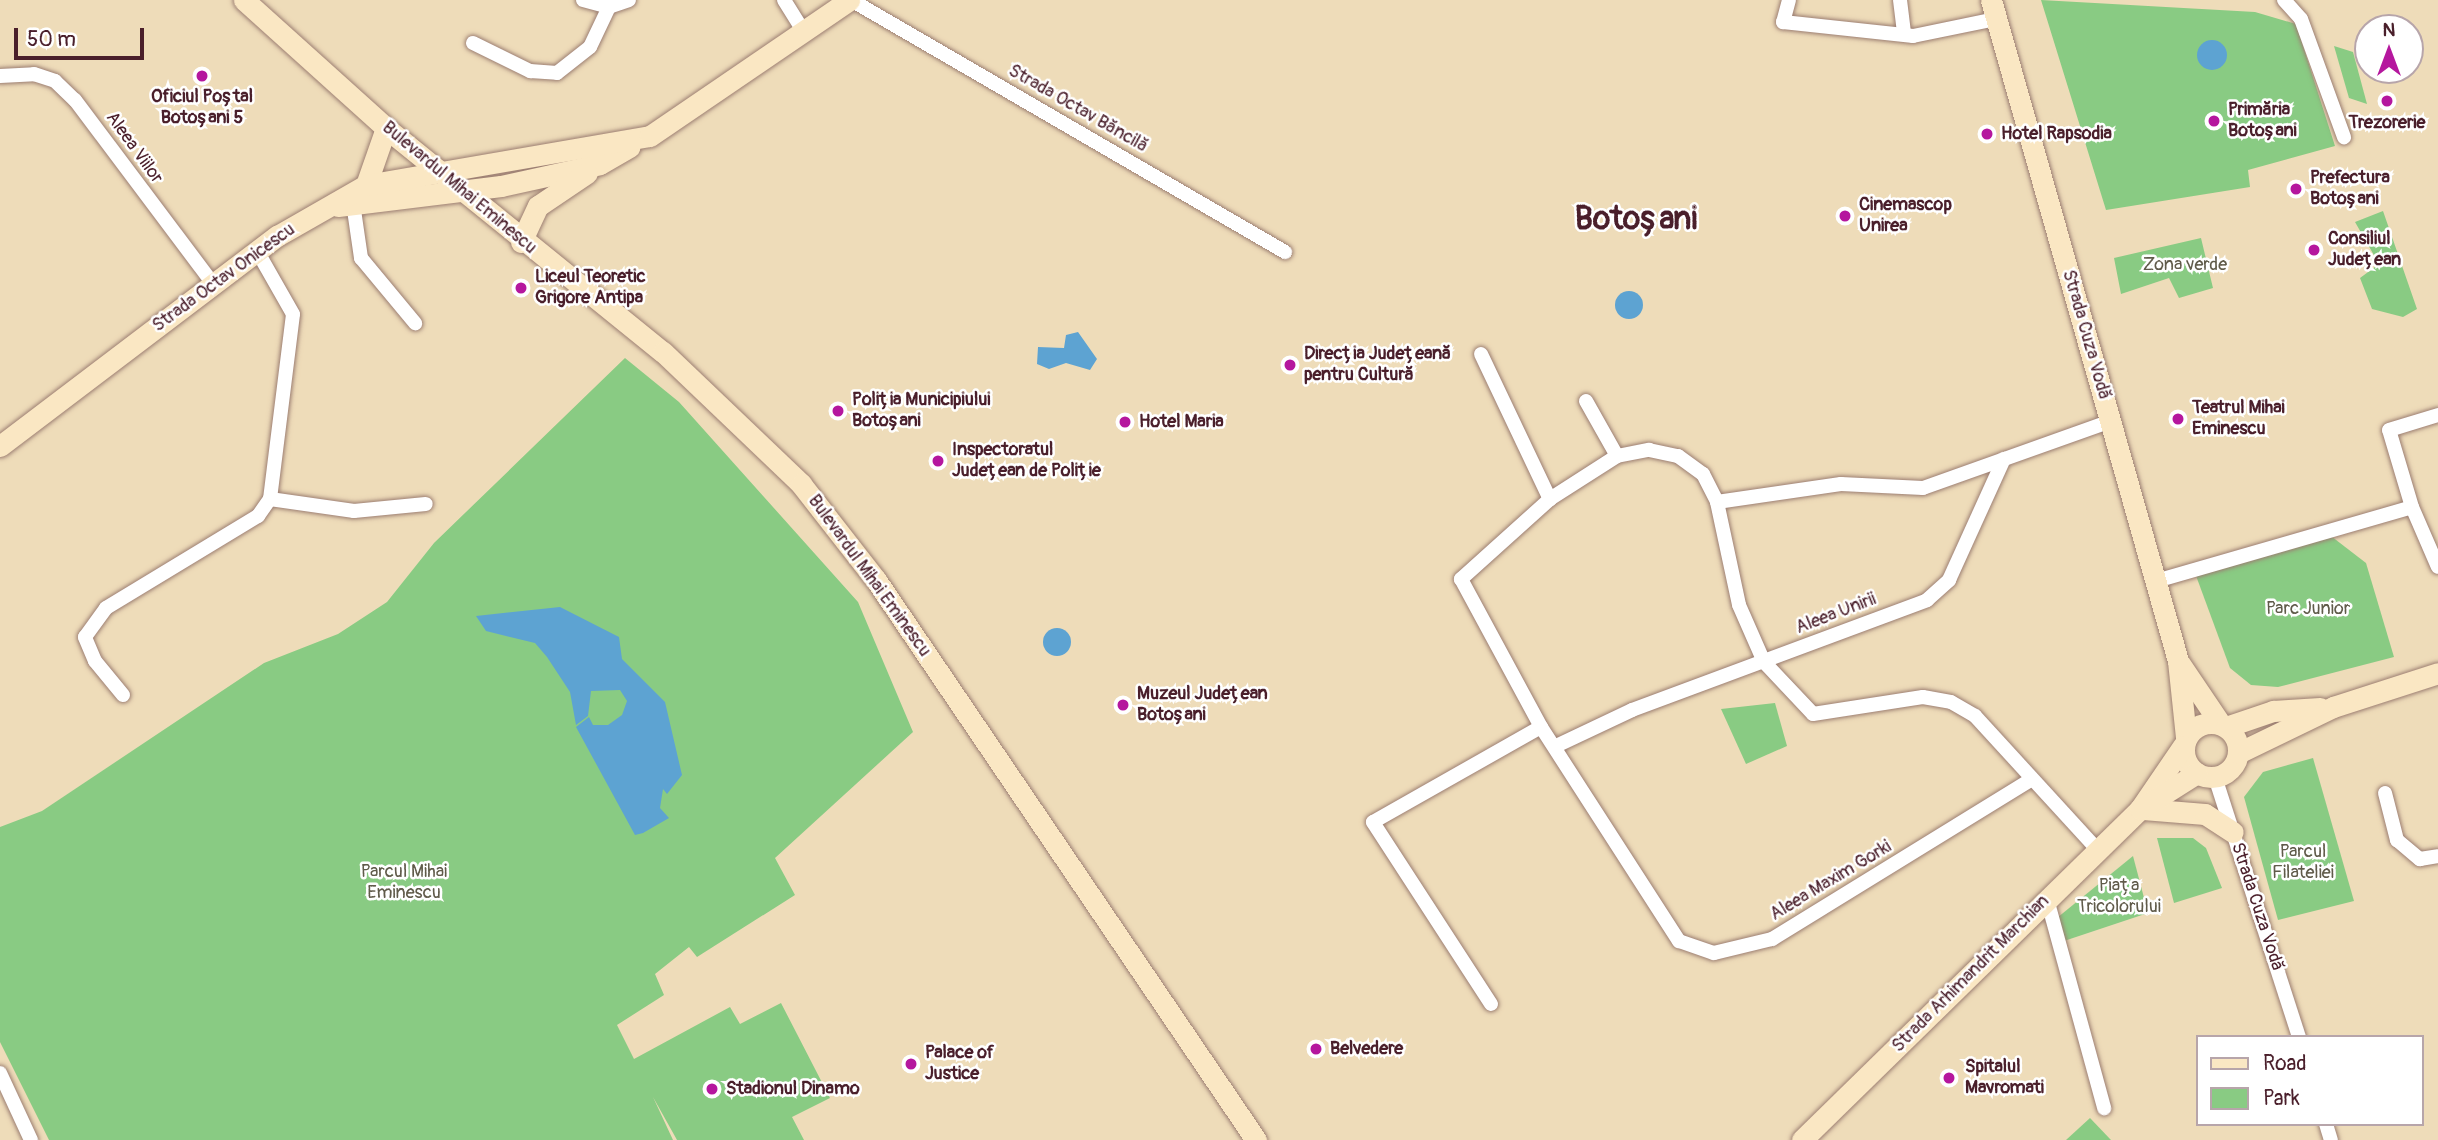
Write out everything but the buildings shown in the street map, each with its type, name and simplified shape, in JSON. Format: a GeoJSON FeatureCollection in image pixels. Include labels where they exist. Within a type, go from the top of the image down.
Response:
{"type":"FeatureCollection","features":[{"type":"Feature","properties":{"kind":"main road","name":"Bulevardul Mihai Eminescu"},"geometry":{"type":"LineString","coordinates":[[244,0],[386,128],[468,192],[522,242],[663,352],[826,515],[1256,1140]]}},
{"type":"Feature","properties":{"kind":"main road","name":"Strada Octav Onicescu"},"geometry":{"type":"LineString","coordinates":[[0,446],[257,251],[366,185],[438,168],[560,156],[650,136],[805,34],[850,0]]}},
{"type":"Feature","properties":{"kind":"main road","name":"Strada Cuza Vodă"},"geometry":{"type":"LineString","coordinates":[[1994,7],[2178,661],[2184,741]]}},
{"type":"Feature","properties":{"kind":"main road"},"geometry":{"type":"LineString","coordinates":[[366,185],[386,128]]}},
{"type":"Feature","properties":{"kind":"main road"},"geometry":{"type":"LineString","coordinates":[[522,242],[538,206],[600,164],[650,136]]}},
{"type":"Feature","properties":{"kind":"main road"},"geometry":{"type":"LineString","coordinates":[[323,210],[353,203],[468,192],[600,164]]}},
{"type":"Feature","properties":{"kind":"main road","name":"Strada Cuza Vodă"},"geometry":{"type":"LineString","coordinates":[[2178,661],[2223,725]]}},
{"type":"Feature","properties":{"kind":"main road"},"geometry":{"type":"LineString","coordinates":[[2333,707],[2273,711],[2223,725],[2204,723],[2184,741],[2206,775],[2230,769],[2238,753],[2333,707],[2437,677]]}},
{"type":"Feature","properties":{"kind":"main road"},"geometry":{"type":"LineString","coordinates":[[2223,725],[2238,753]]}},
{"type":"Feature","properties":{"kind":"main road","name":"Strada Arhimandrit Marchian"},"geometry":{"type":"LineString","coordinates":[[1802,1140],[2140,809],[2184,741]]}},
{"type":"Feature","properties":{"kind":"main road","name":"Strada Arhimandrit Marchian"},"geometry":{"type":"LineString","coordinates":[[2140,809],[2206,775]]}},
{"type":"Feature","properties":{"kind":"main road"},"geometry":{"type":"LineString","coordinates":[[2140,809],[2206,814],[2233,832]]}},
{"type":"Feature","properties":{"kind":"street"},"geometry":{"type":"LineString","coordinates":[[583,0],[609,8],[629,0]]}},
{"type":"Feature","properties":{"kind":"street"},"geometry":{"type":"LineString","coordinates":[[784,0],[805,34]]}},
{"type":"Feature","properties":{"kind":"street","name":"Strada Octav Băncilă"},"geometry":{"type":"LineString","coordinates":[[850,0],[1285,252]]}},
{"type":"Feature","properties":{"kind":"street"},"geometry":{"type":"LineString","coordinates":[[1789,0],[1783,22],[1905,34],[1994,7]]}},
{"type":"Feature","properties":{"kind":"street"},"geometry":{"type":"LineString","coordinates":[[1900,0],[1905,34]]}},
{"type":"Feature","properties":{"kind":"street"},"geometry":{"type":"LineString","coordinates":[[2284,0],[2301,19],[2344,138]]}},
{"type":"Feature","properties":{"kind":"street"},"geometry":{"type":"LineString","coordinates":[[474,43],[530,72],[557,73],[590,47],[609,8]]}},
{"type":"Feature","properties":{"kind":"street","name":"Aleea Viilor"},"geometry":{"type":"LineString","coordinates":[[0,76],[34,74],[55,81],[75,100],[214,285]]}},
{"type":"Feature","properties":{"kind":"street"},"geometry":{"type":"LineString","coordinates":[[353,203],[361,258],[415,323]]}},
{"type":"Feature","properties":{"kind":"street"},"geometry":{"type":"LineString","coordinates":[[123,695],[95,661],[85,637],[106,608],[258,516],[270,499],[293,314],[291,300],[257,251]]}},
{"type":"Feature","properties":{"kind":"street"},"geometry":{"type":"LineString","coordinates":[[1480,354],[1550,499],[1617,456],[1649,450],[1678,456],[1703,474],[1717,502],[1739,605],[1764,662],[1814,714],[1923,697],[1951,702],[1975,716],[2097,849]]}},
{"type":"Feature","properties":{"kind":"street"},"geometry":{"type":"LineString","coordinates":[[1586,401],[1617,456]]}},
{"type":"Feature","properties":{"kind":"street"},"geometry":{"type":"LineString","coordinates":[[2438,415],[2389,430],[2412,507],[2438,567]]}},
{"type":"Feature","properties":{"kind":"street"},"geometry":{"type":"LineString","coordinates":[[1717,502],[1841,484],[1923,488],[2111,421]]}},
{"type":"Feature","properties":{"kind":"street","name":"Aleea Unirii"},"geometry":{"type":"LineString","coordinates":[[1556,746],[1941,591],[2004,460]]}},
{"type":"Feature","properties":{"kind":"street"},"geometry":{"type":"LineString","coordinates":[[270,499],[354,511],[426,504]]}},
{"type":"Feature","properties":{"kind":"street","name":"Aleea Maxim Gorki"},"geometry":{"type":"LineString","coordinates":[[1550,499],[1461,579],[1541,727],[1556,746],[1662,922],[1694,951],[1714,953],[1772,939],[2032,779]]}},
{"type":"Feature","properties":{"kind":"street"},"geometry":{"type":"LineString","coordinates":[[2156,582],[2412,507]]}},
{"type":"Feature","properties":{"kind":"street"},"geometry":{"type":"LineString","coordinates":[[1491,1004],[1373,822],[1541,727]]}},
{"type":"Feature","properties":{"kind":"street","name":"Strada Cuza Vodă"},"geometry":{"type":"LineString","coordinates":[[2206,775],[2233,832],[2298,1035]]}},
{"type":"Feature","properties":{"kind":"street"},"geometry":{"type":"LineString","coordinates":[[2385,793],[2397,840],[2420,859],[2438,856]]}},
{"type":"Feature","properties":{"kind":"street"},"geometry":{"type":"LineString","coordinates":[[2047,899],[2104,1108]]}},
{"type":"Feature","properties":{"kind":"street"},"geometry":{"type":"LineString","coordinates":[[0,1073],[31,1140]]}},
{"type":"Feature","properties":{"kind":"green space"},"geometry":{"type":"Polygon","coordinates":[[[2041,0],[2255,12],[2296,24],[2335,146],[2248,170],[2250,187],[2106,210],[2041,0]]]}},
{"type":"Feature","properties":{"kind":"green space"},"geometry":{"type":"Polygon","coordinates":[[[2334,46],[2353,52],[2354,84],[2362,84],[2367,104],[2349,98],[2334,46]]]}},
{"type":"Feature","properties":{"kind":"green space"},"geometry":{"type":"Polygon","coordinates":[[[2383,211],[2417,309],[2403,317],[2372,309],[2360,278],[2379,264],[2355,222],[2383,211]]]}},
{"type":"Feature","properties":{"kind":"green space","name":"Zona verde"},"geometry":{"type":"Polygon","coordinates":[[[2201,238],[2213,288],[2179,298],[2169,278],[2121,294],[2114,258],[2201,238]]]}},
{"type":"Feature","properties":{"kind":"green space","name":"Parcul Mihai Eminescu"},"geometry":{"type":"Polygon","coordinates":[[[625,358],[679,402],[858,602],[913,732],[775,858],[795,895],[697,957],[689,947],[655,974],[664,995],[617,1025],[634,1059],[730,1007],[740,1024],[781,1003],[830,1098],[792,1117],[804,1140],[677,1140],[653,1097],[673,1140],[49,1140],[0,1042],[0,827],[42,811],[264,663],[338,634],[387,602],[434,543],[625,358]]]}},
{"type":"Feature","properties":{"kind":"green space","name":"Parc Junior"},"geometry":{"type":"Polygon","coordinates":[[[2327,533],[2366,563],[2394,657],[2278,687],[2251,685],[2230,668],[2195,573],[2327,533]]]}},
{"type":"Feature","properties":{"kind":"green space"},"geometry":{"type":"Polygon","coordinates":[[[1775,703],[1787,746],[1746,764],[1721,709],[1775,703]]]}},
{"type":"Feature","properties":{"kind":"green space","name":"Parcul Filateliei"},"geometry":{"type":"Polygon","coordinates":[[[2313,758],[2354,901],[2278,920],[2244,797],[2263,772],[2313,758]]]}},
{"type":"Feature","properties":{"kind":"green space","name":"Piața Tricolorului"},"geometry":{"type":"Polygon","coordinates":[[[2157,838],[2193,838],[2206,848],[2222,888],[2174,903],[2157,838]]]}},
{"type":"Feature","properties":{"kind":"green space","name":"Piața Tricolorului"},"geometry":{"type":"Polygon","coordinates":[[[2133,856],[2148,913],[2058,943],[2052,922],[2133,856]]]}},
{"type":"Feature","properties":{"kind":"green space"},"geometry":{"type":"Polygon","coordinates":[[[2090,1118],[2111,1140],[2066,1140],[2090,1118]]]}},
{"type":"Feature","properties":{"kind":"water"},"geometry":{"type":"Polygon","coordinates":[[[2212,40],[2223,44],[2227,55],[2223,66],[2212,70],[2201,66],[2197,55],[2201,44],[2212,40]]]}},
{"type":"Feature","properties":{"kind":"water"},"geometry":{"type":"Polygon","coordinates":[[[1629,291],[1639,295],[1643,305],[1639,315],[1629,319],[1619,315],[1615,305],[1619,295],[1629,291]]]}},
{"type":"Feature","properties":{"kind":"water"},"geometry":{"type":"Polygon","coordinates":[[[1078,332],[1097,359],[1090,370],[1066,363],[1049,369],[1037,364],[1038,347],[1064,348],[1066,335],[1078,332]]]}},
{"type":"Feature","properties":{"kind":"water"},"geometry":{"type":"Polygon","coordinates":[[[560,607],[619,637],[622,659],[665,702],[682,775],[667,794],[663,789],[660,808],[669,818],[643,833],[635,835],[576,727],[589,717],[593,725],[608,725],[622,715],[627,701],[620,690],[591,691],[588,716],[576,725],[570,692],[535,643],[486,631],[476,616],[560,607]]]}},
{"type":"Feature","properties":{"kind":"water"},"geometry":{"type":"Polygon","coordinates":[[[1057,628],[1067,632],[1071,642],[1067,652],[1057,656],[1047,652],[1043,642],[1047,632],[1057,628]]]}},
{"type":"Feature","properties":{"kind":"place","name":"Oficiul Poștal Botoșani 5"},"geometry":{"type":"Point","coordinates":[202,76]}},
{"type":"Feature","properties":{"kind":"place","name":"Trezorerie"},"geometry":{"type":"Point","coordinates":[2387,101]}},
{"type":"Feature","properties":{"kind":"place","name":"Primăria Botoșani"},"geometry":{"type":"Point","coordinates":[2214,121]}},
{"type":"Feature","properties":{"kind":"place","name":"Hotel Rapsodia"},"geometry":{"type":"Point","coordinates":[1987,134]}},
{"type":"Feature","properties":{"kind":"place","name":"Prefectura Botoșani"},"geometry":{"type":"Point","coordinates":[2296,189]}},
{"type":"Feature","properties":{"kind":"place","name":"Cinemascop Unirea"},"geometry":{"type":"Point","coordinates":[1845,216]}},
{"type":"Feature","properties":{"kind":"place","name":"Consiliul Județean"},"geometry":{"type":"Point","coordinates":[2314,250]}},
{"type":"Feature","properties":{"kind":"place","name":"Liceul Teoretic Grigore Antipa"},"geometry":{"type":"Point","coordinates":[521,288]}},
{"type":"Feature","properties":{"kind":"place","name":"Direcția Județeană pentru Cultură"},"geometry":{"type":"Point","coordinates":[1290,365]}},
{"type":"Feature","properties":{"kind":"place","name":"Poliția Municipiului Botoșani"},"geometry":{"type":"Point","coordinates":[838,411]}},
{"type":"Feature","properties":{"kind":"place","name":"Teatrul Mihai Eminescu"},"geometry":{"type":"Point","coordinates":[2178,419]}},
{"type":"Feature","properties":{"kind":"place","name":"Hotel Maria"},"geometry":{"type":"Point","coordinates":[1125,422]}},
{"type":"Feature","properties":{"kind":"place","name":"Inspectoratul Județean de Poliție"},"geometry":{"type":"Point","coordinates":[938,461]}},
{"type":"Feature","properties":{"kind":"place","name":"Muzeul Județean Botoșani"},"geometry":{"type":"Point","coordinates":[1123,705]}},
{"type":"Feature","properties":{"kind":"place","name":"Belvedere"},"geometry":{"type":"Point","coordinates":[1316,1049]}},
{"type":"Feature","properties":{"kind":"place","name":"Palace of Justice"},"geometry":{"type":"Point","coordinates":[911,1064]}},
{"type":"Feature","properties":{"kind":"place","name":"Spitalul Mavromati"},"geometry":{"type":"Point","coordinates":[1949,1078]}},
{"type":"Feature","properties":{"kind":"place","name":"Stadionul Dinamo"},"geometry":{"type":"Point","coordinates":[712,1089]}},
{"type":"Feature","properties":{"kind":"district","name":"Botoșani"},"geometry":{"type":"Point","coordinates":[1636,219]}}]}
